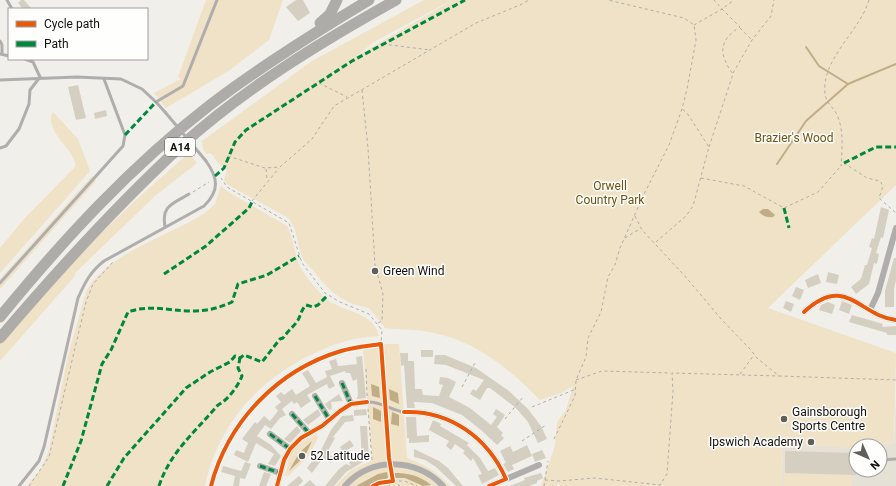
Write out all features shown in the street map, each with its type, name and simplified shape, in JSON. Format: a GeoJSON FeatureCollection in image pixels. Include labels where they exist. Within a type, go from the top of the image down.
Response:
{"type":"FeatureCollection","features":[{"type":"Feature","properties":{"kind":"highway","name":"A14"},"geometry":{"type":"LineString","coordinates":[[302,40],[330,14],[336,0]]}},
{"type":"Feature","properties":{"kind":"highway","name":"A14"},"geometry":{"type":"LineString","coordinates":[[0,317],[76,228],[132,173],[210,106],[302,40],[369,0]]}},
{"type":"Feature","properties":{"kind":"highway","name":"A14"},"geometry":{"type":"LineString","coordinates":[[0,338],[56,271],[120,205],[181,146],[222,113],[292,62],[396,0]]}},
{"type":"Feature","properties":{"kind":"street"},"geometry":{"type":"LineString","coordinates":[[870,310],[878,293],[896,228]]}},
{"type":"Feature","properties":{"kind":"street"},"geometry":{"type":"LineString","coordinates":[[804,312],[814,302],[825,297],[840,297],[854,300],[885,319],[896,320]]}},
{"type":"Feature","properties":{"kind":"street"},"geometry":{"type":"LineString","coordinates":[[342,384],[351,404]]}},
{"type":"Feature","properties":{"kind":"street"},"geometry":{"type":"LineString","coordinates":[[315,396],[329,419]]}},
{"type":"Feature","properties":{"kind":"street"},"geometry":{"type":"LineString","coordinates":[[277,486],[284,460],[290,449],[309,433],[322,426],[329,419],[351,404],[367,402]]}},
{"type":"Feature","properties":{"kind":"street"},"geometry":{"type":"LineString","coordinates":[[404,412],[431,413],[464,427],[490,452],[501,467],[506,480]]}},
{"type":"Feature","properties":{"kind":"street"},"geometry":{"type":"LineString","coordinates":[[292,414],[309,433]]}},
{"type":"Feature","properties":{"kind":"street"},"geometry":{"type":"LineString","coordinates":[[270,434],[290,449]]}},
{"type":"Feature","properties":{"kind":"street"},"geometry":{"type":"LineString","coordinates":[[345,486],[358,475],[372,467],[390,464],[399,464],[417,468],[434,477],[443,486]]}},
{"type":"Feature","properties":{"kind":"street"},"geometry":{"type":"LineString","coordinates":[[489,486],[539,465]]}},
{"type":"Feature","properties":{"kind":"street"},"geometry":{"type":"LineString","coordinates":[[260,466],[280,473]]}},
{"type":"Feature","properties":{"kind":"lane"},"geometry":{"type":"LineString","coordinates":[[156,102],[177,91],[187,80],[217,0]]}},
{"type":"Feature","properties":{"kind":"lane"},"geometry":{"type":"LineString","coordinates":[[0,41],[2,45],[1,54]]}},
{"type":"Feature","properties":{"kind":"lane"},"geometry":{"type":"LineString","coordinates":[[32,60],[40,77]]}},
{"type":"Feature","properties":{"kind":"lane"},"geometry":{"type":"LineString","coordinates":[[0,148],[6,146],[19,129],[29,104],[30,90],[40,77]]}},
{"type":"Feature","properties":{"kind":"lane"},"geometry":{"type":"LineString","coordinates":[[0,80],[40,77],[121,79],[132,84],[156,102],[217,175],[215,188],[209,201],[204,206],[114,255],[95,268],[89,275],[78,298],[44,447],[39,461],[19,486]]}},
{"type":"Feature","properties":{"kind":"lane"},"geometry":{"type":"LineString","coordinates":[[0,283],[123,146],[125,136],[104,79]]}},
{"type":"Feature","properties":{"kind":"lane"},"geometry":{"type":"LineString","coordinates":[[165,227],[163,216],[167,207],[189,194]]}},
{"type":"Feature","properties":{"kind":"lane"},"geometry":{"type":"LineString","coordinates":[[367,402],[373,402],[404,412]]}},
{"type":"Feature","properties":{"kind":"path"},"geometry":{"type":"LineString","coordinates":[[252,202],[267,180],[312,139],[330,110],[348,97],[476,23],[529,0]]}},
{"type":"Feature","properties":{"kind":"path"},"geometry":{"type":"LineString","coordinates":[[554,439],[572,403],[576,389],[576,380],[586,357],[588,338],[601,312],[608,276],[615,265],[624,239],[669,145],[682,109],[696,40],[694,25],[684,18],[608,0]]}},
{"type":"Feature","properties":{"kind":"path"},"geometry":{"type":"LineString","coordinates":[[714,0],[752,40]]}},
{"type":"Feature","properties":{"kind":"path"},"geometry":{"type":"LineString","coordinates":[[694,25],[722,9],[734,0]]}},
{"type":"Feature","properties":{"kind":"path"},"geometry":{"type":"LineString","coordinates":[[655,243],[686,216],[693,206],[733,74],[752,40],[771,16],[774,0]]}},
{"type":"Feature","properties":{"kind":"path"},"geometry":{"type":"LineString","coordinates":[[841,166],[843,141],[838,116],[827,102],[825,85],[828,71],[869,0]]}},
{"type":"Feature","properties":{"kind":"path"},"geometry":{"type":"LineString","coordinates":[[733,74],[723,56],[724,41],[729,34],[740,27]]}},
{"type":"Feature","properties":{"kind":"path"},"geometry":{"type":"LineString","coordinates":[[383,44],[430,50]]}},
{"type":"Feature","properties":{"kind":"path"},"geometry":{"type":"LineString","coordinates":[[319,83],[348,97]]}},
{"type":"Feature","properties":{"kind":"path"},"geometry":{"type":"LineString","coordinates":[[362,90],[368,148],[375,265],[383,294],[383,318],[382,322],[378,323]]}},
{"type":"Feature","properties":{"kind":"path"},"geometry":{"type":"LineString","coordinates":[[682,109],[710,147]]}},
{"type":"Feature","properties":{"kind":"path"},"geometry":{"type":"LineString","coordinates":[[228,156],[265,168],[280,167]]}},
{"type":"Feature","properties":{"kind":"path"},"geometry":{"type":"LineString","coordinates":[[701,178],[744,186],[784,208],[818,192],[844,163],[867,178],[880,181],[883,186],[879,198],[896,213]]}},
{"type":"Feature","properties":{"kind":"path"},"geometry":{"type":"LineString","coordinates":[[265,168],[268,174],[267,180]]}},
{"type":"Feature","properties":{"kind":"path"},"geometry":{"type":"LineString","coordinates":[[189,194],[209,183],[217,175],[227,187],[289,223],[302,262],[325,293],[340,302],[369,314],[378,323],[382,330],[381,352]]}},
{"type":"Feature","properties":{"kind":"path"},"geometry":{"type":"LineString","coordinates":[[635,215],[642,230],[754,354],[779,376]]}},
{"type":"Feature","properties":{"kind":"path"},"geometry":{"type":"LineString","coordinates":[[624,239],[636,231],[642,230]]}},
{"type":"Feature","properties":{"kind":"path"},"geometry":{"type":"LineString","coordinates":[[29,486],[49,457],[86,302],[93,284],[111,265],[114,255]]}},
{"type":"Feature","properties":{"kind":"path"},"geometry":{"type":"LineString","coordinates":[[211,486],[226,447],[247,413],[263,396],[285,377],[314,361],[342,350],[381,344]]}},
{"type":"Feature","properties":{"kind":"path"},"geometry":{"type":"LineString","coordinates":[[740,374],[754,354]]}},
{"type":"Feature","properties":{"kind":"path"},"geometry":{"type":"LineString","coordinates":[[462,387],[475,363]]}},
{"type":"Feature","properties":{"kind":"path"},"geometry":{"type":"LineString","coordinates":[[366,369],[372,460]]}},
{"type":"Feature","properties":{"kind":"path"},"geometry":{"type":"LineString","coordinates":[[576,380],[602,371],[740,374],[896,380]]}},
{"type":"Feature","properties":{"kind":"path"},"geometry":{"type":"LineString","coordinates":[[545,480],[559,481],[595,478],[660,485],[667,474],[673,391],[672,373]]}},
{"type":"Feature","properties":{"kind":"path"},"geometry":{"type":"LineString","coordinates":[[532,407],[576,389]]}},
{"type":"Feature","properties":{"kind":"path"},"geometry":{"type":"LineString","coordinates":[[505,418],[523,397]]}},
{"type":"Feature","properties":{"kind":"path"},"geometry":{"type":"LineString","coordinates":[[522,441],[546,425]]}},
{"type":"Feature","properties":{"kind":"path"},"geometry":{"type":"LineString","coordinates":[[544,486],[548,461]]}},
{"type":"Feature","properties":{"kind":"path"},"geometry":{"type":"LineString","coordinates":[[390,464],[393,481],[400,486]]}},
{"type":"Feature","properties":{"kind":"path"},"geometry":{"type":"LineString","coordinates":[[389,486],[393,481]]}},
{"type":"Feature","properties":{"kind":"path"},"geometry":{"type":"LineString","coordinates":[[386,482],[404,481],[417,486]]}},
{"type":"Feature","properties":{"kind":"shaded area"},"geometry":{"type":"Polygon","coordinates":[[[763,209],[768,209],[775,215],[773,217],[764,216],[759,212],[763,209]]]}},
{"type":"Feature","properties":{"kind":"shaded area"},"geometry":{"type":"Polygon","coordinates":[[[371,384],[379,387],[380,398],[372,396],[371,384]]]}},
{"type":"Feature","properties":{"kind":"shaded area"},"geometry":{"type":"Polygon","coordinates":[[[389,389],[398,393],[399,404],[390,400],[389,389]]]}},
{"type":"Feature","properties":{"kind":"shaded area","name":"Ipswich Academy"},"geometry":{"type":"Polygon","coordinates":[[[896,397],[896,486],[782,486],[783,441],[848,443],[848,478],[888,478],[888,444],[894,444],[896,397]]]}},
{"type":"Feature","properties":{"kind":"shaded area"},"geometry":{"type":"Polygon","coordinates":[[[373,407],[381,411],[381,422],[373,419],[373,407]]]}},
{"type":"Feature","properties":{"kind":"shaded area"},"geometry":{"type":"Polygon","coordinates":[[[392,412],[399,415],[399,426],[391,424],[392,412]]]}},
{"type":"Feature","properties":{"kind":"shaded area"},"geometry":{"type":"Polygon","coordinates":[[[312,441],[305,456],[289,471],[299,453],[312,441]]]}},
{"type":"Feature","properties":{"kind":"shaded area"},"geometry":{"type":"Polygon","coordinates":[[[387,472],[388,478],[369,486],[356,486],[378,474],[387,472]]]}},
{"type":"Feature","properties":{"kind":"shaded area"},"geometry":{"type":"Polygon","coordinates":[[[394,473],[413,475],[431,485],[423,486],[405,478],[394,478],[394,473]]]}},
{"type":"Feature","properties":{"kind":"green space"},"geometry":{"type":"Polygon","coordinates":[[[206,0],[283,0],[269,40],[230,70],[166,108],[154,93],[181,79],[178,77],[206,0]]]}},
{"type":"Feature","properties":{"kind":"green space","name":"Orwell Country Park"},"geometry":{"type":"Polygon","coordinates":[[[424,0],[452,0],[374,42],[355,57],[453,0],[896,0],[896,185],[768,308],[896,353],[894,444],[888,444],[888,438],[848,438],[848,448],[787,445],[787,441],[783,441],[782,486],[559,486],[559,482],[557,486],[541,486],[555,446],[557,422],[566,410],[573,386],[561,393],[540,400],[517,378],[492,358],[464,343],[450,337],[434,333],[385,328],[369,308],[351,303],[330,290],[305,262],[299,249],[295,230],[291,221],[287,217],[228,185],[224,181],[227,170],[218,163],[211,153],[206,154],[203,149],[202,141],[312,61],[424,0]]]}},
{"type":"Feature","properties":{"kind":"green space"},"geometry":{"type":"Polygon","coordinates":[[[53,112],[78,139],[90,171],[0,273],[0,248],[25,218],[75,167],[75,161],[72,155],[52,127],[51,119],[53,112]]]}},
{"type":"Feature","properties":{"kind":"green space"},"geometry":{"type":"Polygon","coordinates":[[[189,153],[197,163],[155,196],[76,272],[74,277],[0,361],[0,342],[38,294],[139,197],[189,153]]]}},
{"type":"Feature","properties":{"kind":"green space"},"geometry":{"type":"Polygon","coordinates":[[[92,176],[96,181],[0,289],[0,279],[92,176]]]}},
{"type":"Feature","properties":{"kind":"green space"},"geometry":{"type":"Polygon","coordinates":[[[221,186],[287,226],[298,262],[302,271],[313,285],[331,302],[363,316],[370,321],[376,328],[379,336],[350,340],[320,350],[297,362],[275,377],[255,394],[238,414],[224,436],[212,460],[205,486],[27,486],[41,469],[49,450],[68,355],[86,292],[95,279],[123,256],[205,213],[215,204],[221,186]]]}},
{"type":"Feature","properties":{"kind":"green space"},"geometry":{"type":"Polygon","coordinates":[[[381,344],[399,344],[407,458],[430,469],[450,486],[335,486],[350,471],[372,460],[363,347],[381,344]]]}},
{"type":"Feature","properties":{"kind":"green space"},"geometry":{"type":"Polygon","coordinates":[[[317,434],[318,438],[308,457],[288,476],[284,476],[293,450],[305,440],[317,434]]]}},
{"type":"Feature","properties":{"kind":"green space"},"geometry":{"type":"Polygon","coordinates":[[[784,472],[848,474],[848,478],[852,478],[852,486],[784,486],[784,472]]]}},
{"type":"Feature","properties":{"kind":"building"},"geometry":{"type":"Polygon","coordinates":[[[21,0],[24,0],[31,8],[22,8],[18,3],[21,0]]]}},
{"type":"Feature","properties":{"kind":"building"},"geometry":{"type":"Polygon","coordinates":[[[296,0],[303,0],[310,13],[298,21],[286,7],[296,0]]]}},
{"type":"Feature","properties":{"kind":"building"},"geometry":{"type":"Polygon","coordinates":[[[78,85],[86,118],[76,120],[68,87],[78,85]]]}},
{"type":"Feature","properties":{"kind":"building"},"geometry":{"type":"Polygon","coordinates":[[[106,110],[107,116],[95,119],[94,113],[106,110]]]}},
{"type":"Feature","properties":{"kind":"building"},"geometry":{"type":"Polygon","coordinates":[[[881,207],[889,210],[883,238],[881,237],[876,253],[879,254],[877,264],[874,263],[869,284],[856,294],[851,287],[861,279],[865,265],[867,265],[872,248],[869,247],[872,238],[874,239],[881,207]]]}},
{"type":"Feature","properties":{"kind":"building"},"geometry":{"type":"Polygon","coordinates":[[[894,258],[896,258],[894,307],[885,307],[885,291],[894,258]]]}},
{"type":"Feature","properties":{"kind":"building"},"geometry":{"type":"Polygon","coordinates":[[[828,272],[839,275],[837,284],[826,282],[828,272]]]}},
{"type":"Feature","properties":{"kind":"building"},"geometry":{"type":"Polygon","coordinates":[[[818,274],[821,283],[808,288],[805,280],[818,274]]]}},
{"type":"Feature","properties":{"kind":"building"},"geometry":{"type":"Polygon","coordinates":[[[796,287],[804,290],[800,300],[792,296],[796,287]]]}},
{"type":"Feature","properties":{"kind":"building"},"geometry":{"type":"Polygon","coordinates":[[[786,301],[794,304],[791,312],[783,308],[786,301]]]}},
{"type":"Feature","properties":{"kind":"building"},"geometry":{"type":"Polygon","coordinates":[[[842,301],[852,305],[849,314],[839,310],[842,301]]]}},
{"type":"Feature","properties":{"kind":"building"},"geometry":{"type":"Polygon","coordinates":[[[828,302],[835,305],[832,314],[819,310],[821,305],[828,302]]]}},
{"type":"Feature","properties":{"kind":"building"},"geometry":{"type":"Polygon","coordinates":[[[852,315],[883,324],[882,327],[896,326],[896,335],[887,335],[887,333],[849,322],[852,315]]]}},
{"type":"Feature","properties":{"kind":"building"},"geometry":{"type":"Polygon","coordinates":[[[421,350],[433,350],[433,357],[421,357],[421,350]]]}},
{"type":"Feature","properties":{"kind":"building"},"geometry":{"type":"Polygon","coordinates":[[[400,353],[408,353],[408,361],[414,361],[415,389],[422,389],[423,395],[439,396],[443,385],[439,384],[440,377],[448,378],[456,382],[449,397],[470,408],[491,425],[497,417],[493,414],[496,409],[505,415],[497,427],[503,433],[501,435],[504,438],[497,445],[462,415],[432,403],[414,402],[415,408],[407,408],[404,365],[401,366],[400,353]]]}},
{"type":"Feature","properties":{"kind":"building"},"geometry":{"type":"Polygon","coordinates":[[[435,355],[445,355],[476,368],[509,391],[528,409],[541,426],[547,439],[538,443],[528,422],[516,408],[490,388],[487,388],[480,400],[470,394],[473,389],[476,391],[484,380],[446,365],[434,364],[435,355]]]}},
{"type":"Feature","properties":{"kind":"building"},"geometry":{"type":"Polygon","coordinates":[[[362,356],[366,398],[356,399],[358,396],[357,379],[353,381],[350,373],[346,373],[345,371],[330,376],[335,386],[329,389],[327,384],[307,395],[311,401],[301,408],[297,402],[294,404],[292,401],[282,409],[286,415],[280,418],[271,429],[265,425],[257,436],[271,445],[281,456],[275,466],[268,464],[274,454],[256,443],[248,462],[234,455],[236,450],[244,453],[248,443],[242,439],[255,422],[257,424],[264,416],[270,421],[278,411],[275,407],[281,402],[276,396],[281,392],[284,395],[292,389],[296,395],[310,386],[302,373],[308,370],[316,383],[327,377],[325,371],[332,369],[329,361],[336,359],[338,366],[357,364],[356,357],[362,356]]]}},
{"type":"Feature","properties":{"kind":"building"},"geometry":{"type":"Polygon","coordinates":[[[339,394],[343,401],[331,402],[332,409],[329,410],[325,404],[339,394]]]}},
{"type":"Feature","properties":{"kind":"building"},"geometry":{"type":"Polygon","coordinates":[[[318,409],[321,415],[308,425],[303,420],[318,409]]]}},
{"type":"Feature","properties":{"kind":"building"},"geometry":{"type":"Polygon","coordinates":[[[366,409],[367,415],[354,416],[354,410],[366,409]]]}},
{"type":"Feature","properties":{"kind":"building"},"geometry":{"type":"Polygon","coordinates":[[[353,415],[354,421],[345,422],[333,437],[335,438],[325,456],[328,454],[334,457],[331,463],[323,458],[312,473],[307,468],[321,450],[331,430],[342,416],[353,415]]]}},
{"type":"Feature","properties":{"kind":"building"},"geometry":{"type":"Polygon","coordinates":[[[406,417],[416,417],[417,436],[429,435],[429,442],[409,443],[409,438],[407,438],[406,417]]]}},
{"type":"Feature","properties":{"kind":"building"},"geometry":{"type":"Polygon","coordinates":[[[433,420],[441,424],[440,426],[469,443],[467,445],[480,458],[488,471],[495,468],[499,475],[482,484],[478,475],[482,474],[473,458],[471,461],[463,453],[465,451],[455,444],[451,450],[446,446],[449,441],[429,430],[433,420]]]}},
{"type":"Feature","properties":{"kind":"building"},"geometry":{"type":"Polygon","coordinates":[[[297,426],[301,431],[290,443],[284,439],[297,426]]]}},
{"type":"Feature","properties":{"kind":"building"},"geometry":{"type":"Polygon","coordinates":[[[360,426],[367,426],[369,458],[362,459],[360,426]]]}},
{"type":"Feature","properties":{"kind":"building"},"geometry":{"type":"Polygon","coordinates":[[[350,440],[354,446],[343,452],[340,447],[350,440]]]}},
{"type":"Feature","properties":{"kind":"building"},"geometry":{"type":"Polygon","coordinates":[[[527,445],[532,456],[512,465],[514,469],[508,472],[503,464],[506,463],[500,451],[510,446],[513,452],[527,445]]]}},
{"type":"Feature","properties":{"kind":"building"},"geometry":{"type":"Polygon","coordinates":[[[414,449],[439,461],[448,468],[463,486],[456,486],[436,467],[425,460],[414,457],[414,449]]]}},
{"type":"Feature","properties":{"kind":"building"},"geometry":{"type":"Polygon","coordinates":[[[542,450],[546,458],[535,462],[532,454],[542,450]]]}},
{"type":"Feature","properties":{"kind":"building"},"geometry":{"type":"Polygon","coordinates":[[[785,451],[848,453],[848,475],[785,473],[785,451]]]}},
{"type":"Feature","properties":{"kind":"building"},"geometry":{"type":"Polygon","coordinates":[[[359,455],[363,462],[346,472],[334,486],[325,486],[339,469],[346,464],[351,466],[349,462],[359,455]]]}},
{"type":"Feature","properties":{"kind":"building"},"geometry":{"type":"Polygon","coordinates":[[[245,462],[251,464],[245,479],[240,478],[239,486],[233,486],[235,476],[221,472],[223,466],[241,471],[245,462]]]}},
{"type":"Feature","properties":{"kind":"building"},"geometry":{"type":"Polygon","coordinates":[[[264,472],[271,474],[266,486],[259,486],[264,472]]]}},
{"type":"Feature","properties":{"kind":"building"},"geometry":{"type":"Polygon","coordinates":[[[541,473],[543,478],[537,481],[537,483],[529,486],[510,486],[525,480],[524,478],[541,473]]]}},
{"type":"Feature","properties":{"kind":"building"},"geometry":{"type":"Polygon","coordinates":[[[299,476],[303,481],[298,486],[287,486],[299,476]]]}},
{"type":"Feature","properties":{"kind":"building"},"geometry":{"type":"Polygon","coordinates":[[[310,480],[316,486],[303,486],[310,480]]]}},
{"type":"Feature","properties":{"kind":"waterway"},"geometry":{"type":"LineString","coordinates":[[806,47],[819,66],[848,84]]}},
{"type":"Feature","properties":{"kind":"waterway"},"geometry":{"type":"LineString","coordinates":[[777,164],[806,121],[848,84],[896,64]]}},
{"type":"Feature","properties":{"kind":"marked path"},"geometry":{"type":"LineString","coordinates":[[215,176],[224,168],[235,142],[246,130],[352,61],[465,0]]}},
{"type":"Feature","properties":{"kind":"marked path"},"geometry":{"type":"LineString","coordinates":[[125,135],[156,102]]}},
{"type":"Feature","properties":{"kind":"marked path"},"geometry":{"type":"LineString","coordinates":[[844,163],[876,147],[896,147]]}},
{"type":"Feature","properties":{"kind":"marked path"},"geometry":{"type":"LineString","coordinates":[[164,274],[206,246],[249,208],[252,202]]}},
{"type":"Feature","properties":{"kind":"marked path"},"geometry":{"type":"LineString","coordinates":[[784,208],[789,228]]}},
{"type":"Feature","properties":{"kind":"marked path"},"geometry":{"type":"LineString","coordinates":[[63,486],[81,441],[102,364],[111,350],[128,312],[144,308],[197,311],[222,306],[232,302],[238,284],[267,275],[299,256]]}},
{"type":"Feature","properties":{"kind":"marked path"},"geometry":{"type":"LineString","coordinates":[[107,486],[124,458],[186,388],[210,372],[230,362],[235,356],[240,358],[244,355],[262,362],[280,339],[283,338],[296,323],[306,305],[313,307],[318,305],[328,295]]}},
{"type":"Feature","properties":{"kind":"marked path"},"geometry":{"type":"LineString","coordinates":[[159,486],[170,463],[184,442],[218,405],[229,396],[238,384],[242,376],[238,368],[240,358]]}},
{"type":"Feature","properties":{"kind":"marked path"},"geometry":{"type":"LineString","coordinates":[[342,383],[351,404]]}},
{"type":"Feature","properties":{"kind":"marked path"},"geometry":{"type":"LineString","coordinates":[[315,396],[329,419]]}},
{"type":"Feature","properties":{"kind":"marked path"},"geometry":{"type":"LineString","coordinates":[[292,414],[309,433]]}},
{"type":"Feature","properties":{"kind":"marked path"},"geometry":{"type":"LineString","coordinates":[[270,434],[290,449]]}},
{"type":"Feature","properties":{"kind":"marked path"},"geometry":{"type":"LineString","coordinates":[[260,466],[280,473]]}},
{"type":"Feature","properties":{"kind":"cycle path"},"geometry":{"type":"LineString","coordinates":[[804,312],[818,301],[831,296],[842,296],[883,317],[896,320]]}},
{"type":"Feature","properties":{"kind":"cycle path"},"geometry":{"type":"LineString","coordinates":[[211,486],[219,462],[230,440],[243,420],[259,401],[277,385],[296,371],[318,360],[341,351],[381,344],[389,458],[393,481],[379,483],[373,486]]}},
{"type":"Feature","properties":{"kind":"cycle path"},"geometry":{"type":"LineString","coordinates":[[277,486],[284,460],[290,449],[301,438],[322,426],[351,404],[367,402]]}},
{"type":"Feature","properties":{"kind":"cycle path"},"geometry":{"type":"LineString","coordinates":[[404,412],[437,416],[466,429],[478,439],[489,451],[506,479],[489,486]]}},
{"type":"Feature","properties":{"kind":"place","name":"Green Wind"},"geometry":{"type":"Point","coordinates":[375,271]}},
{"type":"Feature","properties":{"kind":"place","name":"Gainsborough Sports Centre"},"geometry":{"type":"Point","coordinates":[784,419]}},
{"type":"Feature","properties":{"kind":"place","name":"Ipswich Academy"},"geometry":{"type":"Point","coordinates":[811,442]}},
{"type":"Feature","properties":{"kind":"place","name":"52 Latitude"},"geometry":{"type":"Point","coordinates":[302,456]}},
{"type":"Feature","properties":{"kind":"park label","name":"Brazier's Wood"},"geometry":{"type":"Point","coordinates":[794,138]}}]}
